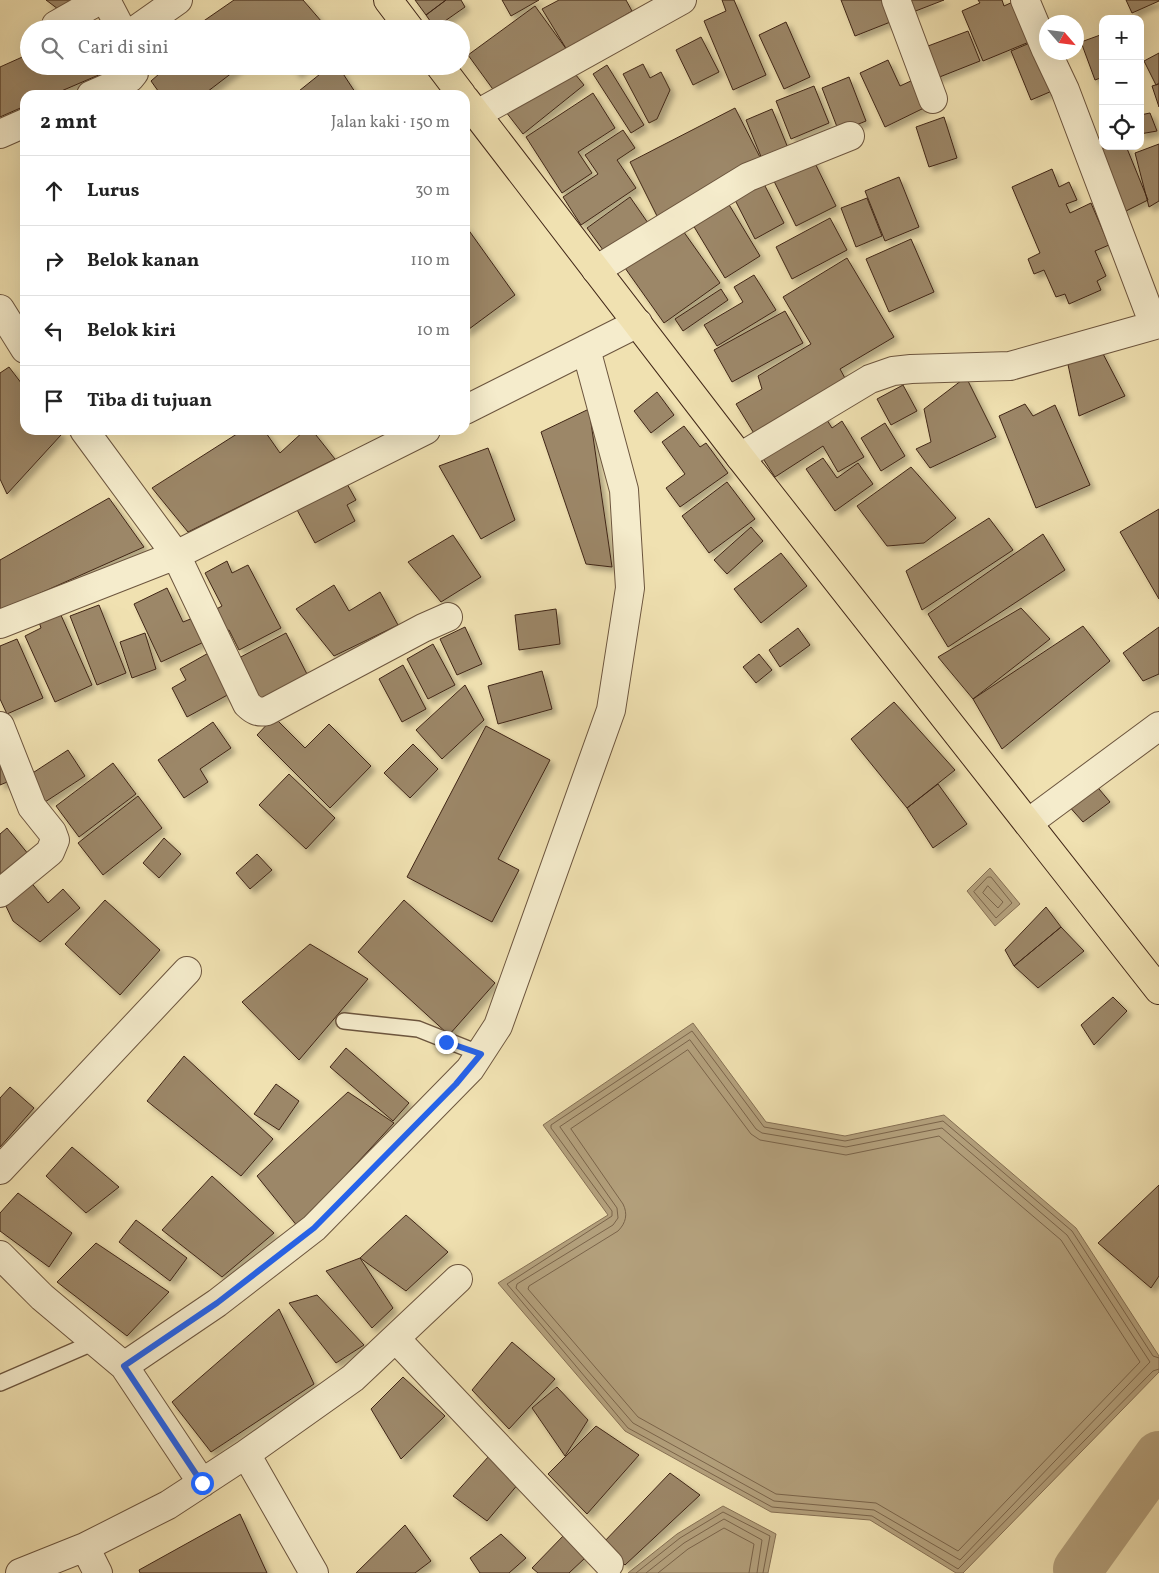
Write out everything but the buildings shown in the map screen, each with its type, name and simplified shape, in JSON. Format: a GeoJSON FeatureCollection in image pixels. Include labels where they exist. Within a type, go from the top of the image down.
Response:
{"type":"FeatureCollection","features":[{"type":"Feature","properties":{"kind":"highway"},"geometry":{"type":"LineString","coordinates":[[388,0],[403,20]]}},
{"type":"Feature","properties":{"kind":"highway"},"geometry":{"type":"LineString","coordinates":[[447,75],[459,90]]}},
{"type":"Feature","properties":{"kind":"highway"},"geometry":{"type":"LineString","coordinates":[[470,105],[740,457],[1159,990]]}},
{"type":"Feature","properties":{"kind":"street"},"geometry":{"type":"LineString","coordinates":[[150,20],[178,0]]}},
{"type":"Feature","properties":{"kind":"street"},"geometry":{"type":"LineString","coordinates":[[470,101],[641,10],[682,0]]}},
{"type":"Feature","properties":{"kind":"street"},"geometry":{"type":"LineString","coordinates":[[896,0],[933,99]]}},
{"type":"Feature","properties":{"kind":"street"},"geometry":{"type":"LineString","coordinates":[[1025,0],[1039,32]]}},
{"type":"Feature","properties":{"kind":"street"},"geometry":{"type":"LineString","coordinates":[[65,20],[98,1],[103,1],[108,4],[116,20]]}},
{"type":"Feature","properties":{"kind":"street"},"geometry":{"type":"LineString","coordinates":[[740,457],[870,379],[893,371],[1010,366],[1157,324],[1065,90],[1051,60]]}},
{"type":"Feature","properties":{"kind":"street"},"geometry":{"type":"LineString","coordinates":[[102,90],[130,78],[132,75]]}},
{"type":"Feature","properties":{"kind":"street"},"geometry":{"type":"LineString","coordinates":[[0,134],[20,126]]}},
{"type":"Feature","properties":{"kind":"street"},"geometry":{"type":"LineString","coordinates":[[596,270],[748,177],[850,136]]}},
{"type":"Feature","properties":{"kind":"street"},"geometry":{"type":"LineString","coordinates":[[0,309],[20,341]]}},
{"type":"Feature","properties":{"kind":"street"},"geometry":{"type":"LineString","coordinates":[[470,407],[638,324]]}},
{"type":"Feature","properties":{"kind":"street"},"geometry":{"type":"LineString","coordinates":[[124,1366],[217,1303],[314,1228],[456,1084],[481,1054],[498,1026],[610,710],[630,588],[624,490],[586,349]]}},
{"type":"Feature","properties":{"kind":"street"},"geometry":{"type":"LineString","coordinates":[[88,435],[176,555],[247,704],[253,710],[267,711],[422,628],[448,617]]}},
{"type":"Feature","properties":{"kind":"street"},"geometry":{"type":"LineString","coordinates":[[0,624],[176,555],[416,435]]}},
{"type":"Feature","properties":{"kind":"street"},"geometry":{"type":"LineString","coordinates":[[0,726],[32,807],[52,832],[55,840],[50,852],[0,893]]}},
{"type":"Feature","properties":{"kind":"street"},"geometry":{"type":"LineString","coordinates":[[1028,823],[1159,726]]}},
{"type":"Feature","properties":{"kind":"street"},"geometry":{"type":"LineString","coordinates":[[0,1170],[186,971]]}},
{"type":"Feature","properties":{"kind":"street"},"geometry":{"type":"LineString","coordinates":[[0,1254],[42,1297],[97,1341],[124,1366],[202,1483]]}},
{"type":"Feature","properties":{"kind":"street"},"geometry":{"type":"LineString","coordinates":[[20,1573],[84,1547],[168,1505],[246,1454],[333,1394],[396,1339],[458,1279]]}},
{"type":"Feature","properties":{"kind":"street"},"geometry":{"type":"LineString","coordinates":[[396,1339],[609,1564]]}},
{"type":"Feature","properties":{"kind":"street"},"geometry":{"type":"LineString","coordinates":[[246,1454],[314,1573]]}},
{"type":"Feature","properties":{"kind":"street"},"geometry":{"type":"LineString","coordinates":[[84,1547],[98,1573]]}},
{"type":"Feature","properties":{"kind":"lane"},"geometry":{"type":"LineString","coordinates":[[344,1021],[418,1029],[481,1054]]}},
{"type":"Feature","properties":{"kind":"lane"},"geometry":{"type":"LineString","coordinates":[[0,1383],[97,1341]]}},
{"type":"Feature","properties":{"kind":"water"},"geometry":{"type":"Polygon","coordinates":[[[990,868],[1020,904],[995,926],[967,891],[990,868]]]}},
{"type":"Feature","properties":{"kind":"water"},"geometry":{"type":"Polygon","coordinates":[[[693,1023],[766,1122],[845,1136],[944,1115],[1076,1228],[1159,1356],[1159,1372],[963,1573],[956,1573],[870,1520],[771,1512],[625,1431],[498,1283],[608,1215],[543,1125],[693,1023]]]}},
{"type":"Feature","properties":{"kind":"water"},"geometry":{"type":"Polygon","coordinates":[[[723,1506],[776,1534],[768,1573],[628,1573],[677,1534],[723,1506]]]}},
{"type":"Feature","properties":{"kind":"waterway"},"geometry":{"type":"LineString","coordinates":[[1078,1569],[1159,1456]]}},
{"type":"Feature","properties":{"kind":"route"},"geometry":{"type":"LineString","coordinates":[[202,1483],[124,1366],[217,1303],[261,1271],[314,1228],[456,1084],[481,1054],[446,1042]]}}]}
